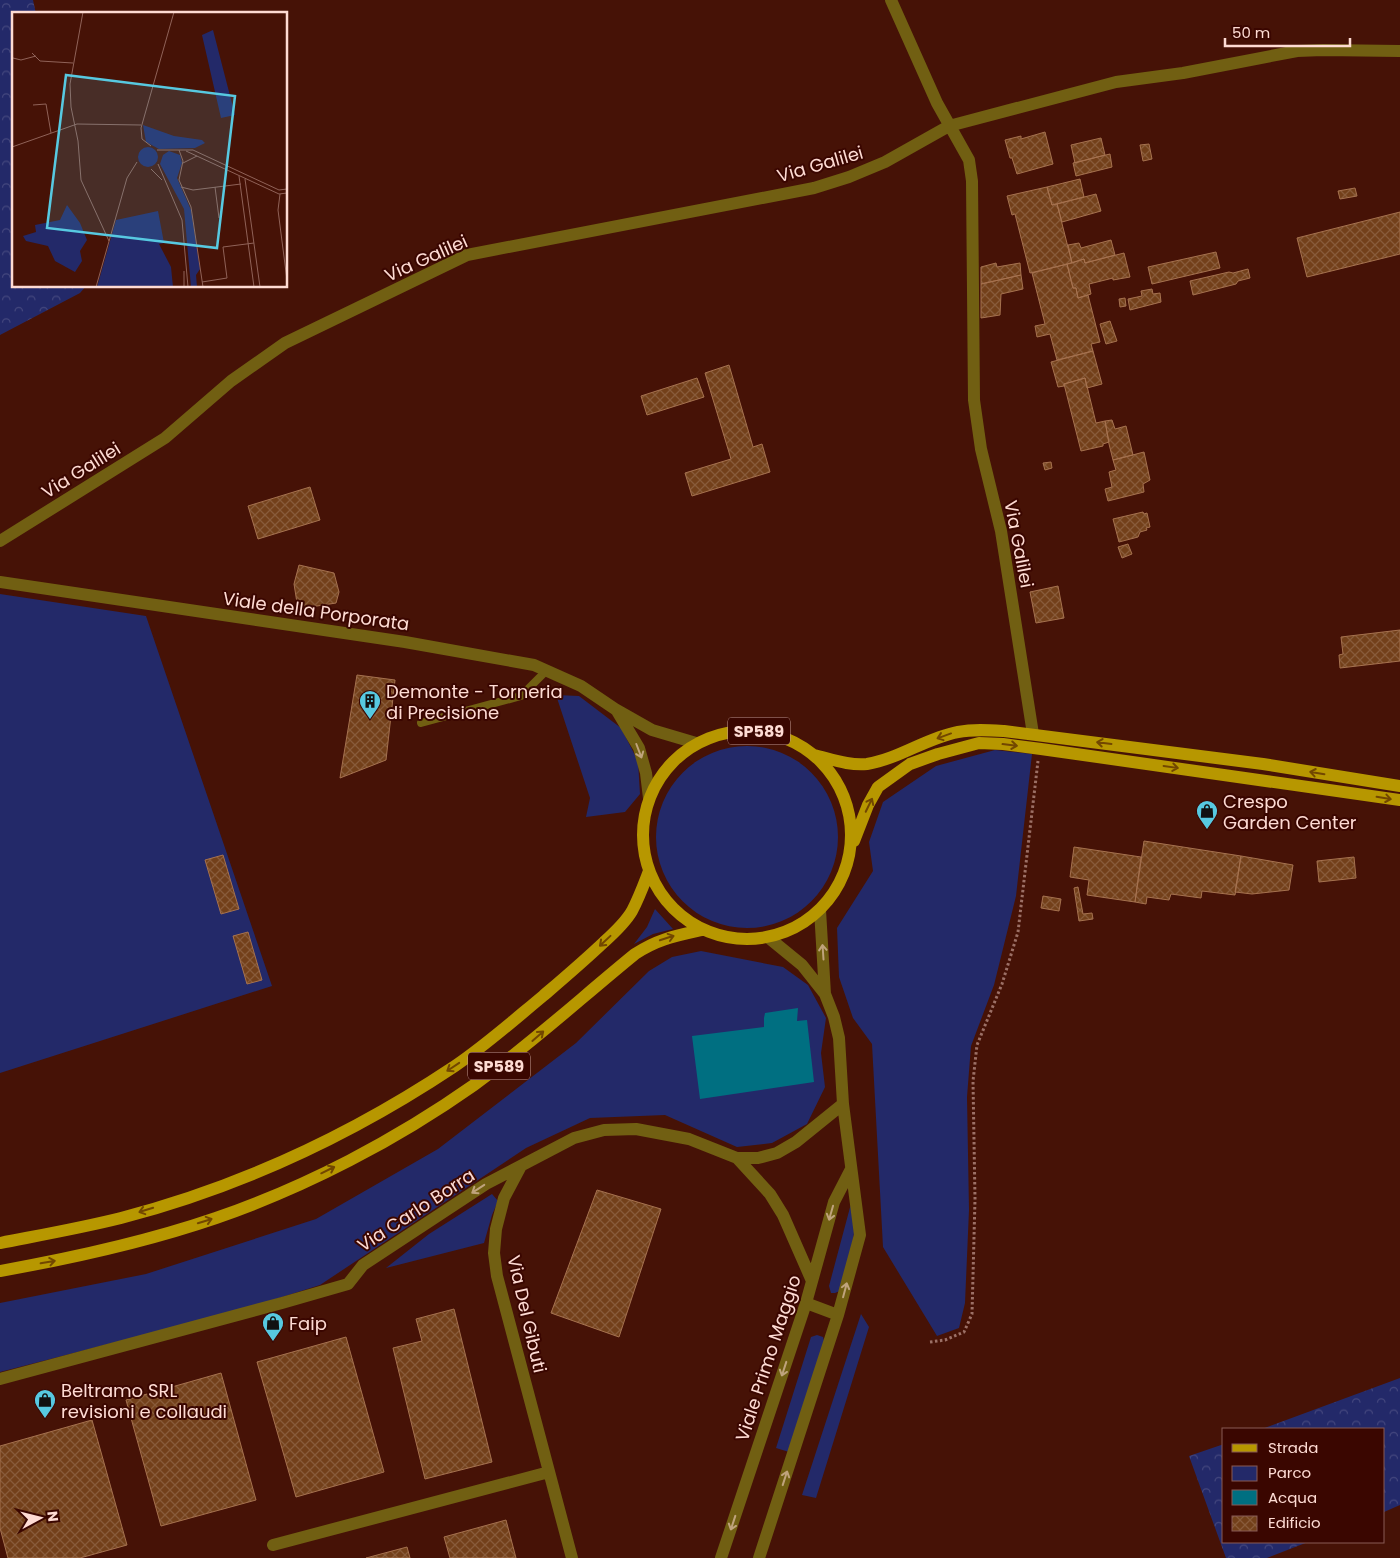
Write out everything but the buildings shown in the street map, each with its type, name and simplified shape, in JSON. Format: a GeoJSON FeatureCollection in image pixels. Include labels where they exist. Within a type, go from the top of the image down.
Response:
{"type":"FeatureCollection","features":[{"type":"Feature","properties":{"kind":"main road","name":"SP589"},"geometry":{"type":"LineString","coordinates":[[814,755],[846,763],[866,764],[887,759],[919,745],[957,732],[981,729],[1264,764],[1400,786]]}},
{"type":"Feature","properties":{"kind":"main road","name":"SP589"},"geometry":{"type":"LineString","coordinates":[[851,850],[851,827],[846,800],[833,775],[814,755],[787,738],[757,730],[725,732],[696,743],[676,758],[660,776],[649,798],[643,822],[643,847],[649,871],[661,895],[679,915],[702,930],[735,939],[769,938],[797,928],[820,910],[835,893],[842,879],[868,805],[878,788],[910,764],[979,743],[1041,748],[1400,800]]}},
{"type":"Feature","properties":{"kind":"main road","name":"SP589"},"geometry":{"type":"LineString","coordinates":[[0,1243],[122,1218],[205,1192],[275,1165],[345,1132],[456,1065],[513,1021],[585,960],[618,929],[632,911],[649,871]]}},
{"type":"Feature","properties":{"kind":"main road","name":"SP589"},"geometry":{"type":"LineString","coordinates":[[0,1271],[136,1242],[216,1218],[284,1191],[358,1156],[416,1123],[473,1085],[527,1045],[635,954],[653,943],[677,935],[702,930]]}},
{"type":"Feature","properties":{"kind":"street","name":"Via Galilei"},"geometry":{"type":"LineString","coordinates":[[891,0],[949,126],[969,160],[972,181],[974,400],[981,449],[1001,531],[1033,734]]}},
{"type":"Feature","properties":{"kind":"street","name":"Via Galilei"},"geometry":{"type":"LineString","coordinates":[[0,542],[165,438],[231,381],[285,343],[467,255],[814,188],[849,178],[884,162],[949,126],[1116,82],[1183,73],[1297,51],[1400,51]]}},
{"type":"Feature","properties":{"kind":"street","name":"Viale della Porporata"},"geometry":{"type":"LineString","coordinates":[[0,582],[405,642],[534,666],[581,686],[652,730],[696,743]]}},
{"type":"Feature","properties":{"kind":"street"},"geometry":{"type":"LineString","coordinates":[[616,709],[639,748],[646,773],[649,798]]}},
{"type":"Feature","properties":{"kind":"street"},"geometry":{"type":"LineString","coordinates":[[759,1558],[838,1315],[860,1236],[844,1104],[839,1038],[826,994],[820,910]]}},
{"type":"Feature","properties":{"kind":"street"},"geometry":{"type":"LineString","coordinates":[[769,938],[802,965],[826,994]]}},
{"type":"Feature","properties":{"kind":"street","name":"Via Carlo Borra"},"geometry":{"type":"LineString","coordinates":[[0,1379],[282,1304],[348,1284],[363,1264],[486,1184],[574,1138],[604,1130],[636,1129],[689,1139],[737,1158],[758,1158],[777,1153],[796,1142],[844,1104]]}},
{"type":"Feature","properties":{"kind":"street","name":"Via Carlo Borra"},"geometry":{"type":"LineString","coordinates":[[737,1158],[770,1194],[783,1215],[812,1281]]}},
{"type":"Feature","properties":{"kind":"street","name":"Via Del Gibuti"},"geometry":{"type":"LineString","coordinates":[[521,1166],[504,1198],[496,1229],[494,1253],[498,1276],[572,1558]]}},
{"type":"Feature","properties":{"kind":"street","name":"Viale Primo Maggio"},"geometry":{"type":"LineString","coordinates":[[721,1558],[806,1303],[834,1202],[851,1169]]}},
{"type":"Feature","properties":{"kind":"street"},"geometry":{"type":"LineString","coordinates":[[806,1303],[838,1315]]}},
{"type":"Feature","properties":{"kind":"street"},"geometry":{"type":"LineString","coordinates":[[273,1545],[549,1472]]}},
{"type":"Feature","properties":{"kind":"lane"},"geometry":{"type":"LineString","coordinates":[[421,723],[521,696],[546,671]]}},
{"type":"Feature","properties":{"kind":"path"},"geometry":{"type":"LineString","coordinates":[[930,1342],[945,1340],[964,1332],[972,1314],[975,1198],[973,1081],[977,1045],[1002,984],[1018,932],[1041,748]]}},
{"type":"Feature","properties":{"kind":"green space"},"geometry":{"type":"Polygon","coordinates":[[[0,0],[33,0],[36,12],[12,12],[12,288],[84,288],[80,293],[0,335],[0,0]]]}},
{"type":"Feature","properties":{"kind":"green space"},"geometry":{"type":"Polygon","coordinates":[[[0,594],[146,616],[272,986],[0,1073],[0,594]]]}},
{"type":"Feature","properties":{"kind":"green space"},"geometry":{"type":"Polygon","coordinates":[[[556,695],[579,696],[621,728],[638,761],[640,794],[625,812],[586,817],[590,798],[556,695]]]}},
{"type":"Feature","properties":{"kind":"green space"},"geometry":{"type":"Polygon","coordinates":[[[747,746],[765,748],[782,753],[811,773],[831,802],[836,819],[838,837],[836,855],[831,872],[811,901],[782,921],[765,926],[747,928],[729,926],[712,921],[683,901],[663,872],[658,855],[656,837],[658,819],[663,802],[683,773],[712,753],[729,748],[747,746]]]}},
{"type":"Feature","properties":{"kind":"green space"},"geometry":{"type":"Polygon","coordinates":[[[995,750],[1032,754],[1016,896],[994,985],[971,1046],[967,1097],[969,1210],[965,1303],[959,1328],[937,1336],[883,1247],[872,1044],[853,1018],[839,977],[837,928],[873,871],[869,842],[883,802],[936,766],[995,750]]]}},
{"type":"Feature","properties":{"kind":"green space"},"geometry":{"type":"Polygon","coordinates":[[[655,909],[673,929],[653,934],[634,944],[647,927],[655,909]]]}},
{"type":"Feature","properties":{"kind":"green space"},"geometry":{"type":"Polygon","coordinates":[[[701,951],[783,967],[808,985],[826,1018],[821,1053],[825,1087],[807,1124],[772,1143],[737,1147],[665,1115],[590,1118],[526,1148],[320,1285],[241,1310],[0,1372],[0,1303],[146,1274],[316,1219],[438,1149],[576,1043],[649,971],[672,957],[701,951]]]}},
{"type":"Feature","properties":{"kind":"green space"},"geometry":{"type":"Polygon","coordinates":[[[492,1194],[498,1201],[484,1243],[386,1268],[429,1234],[492,1194]]]}},
{"type":"Feature","properties":{"kind":"green space"},"geometry":{"type":"Polygon","coordinates":[[[852,1200],[854,1232],[852,1254],[842,1290],[831,1293],[829,1286],[852,1200]]]}},
{"type":"Feature","properties":{"kind":"green space"},"geometry":{"type":"Polygon","coordinates":[[[861,1314],[869,1327],[816,1498],[802,1495],[861,1314]]]}},
{"type":"Feature","properties":{"kind":"green space"},"geometry":{"type":"Polygon","coordinates":[[[817,1335],[823,1337],[825,1344],[789,1452],[776,1448],[811,1337],[817,1335]]]}},
{"type":"Feature","properties":{"kind":"green space"},"geometry":{"type":"Polygon","coordinates":[[[1400,1378],[1400,1505],[1385,1512],[1385,1428],[1265,1428],[1400,1378]]]}},
{"type":"Feature","properties":{"kind":"green space"},"geometry":{"type":"Polygon","coordinates":[[[1222,1445],[1222,1543],[1305,1543],[1267,1558],[1226,1558],[1189,1456],[1222,1445]]]}},
{"type":"Feature","properties":{"kind":"water"},"geometry":{"type":"Polygon","coordinates":[[[798,1008],[797,1021],[807,1020],[814,1082],[700,1099],[692,1036],[764,1027],[765,1013],[798,1008]]]}},
{"type":"Feature","properties":{"kind":"place","name":"Demonte - Torneria di Precisione"},"geometry":{"type":"Point","coordinates":[370,720]}},
{"type":"Feature","properties":{"kind":"place","name":"Crespo Garden Center"},"geometry":{"type":"Point","coordinates":[1207,830]}},
{"type":"Feature","properties":{"kind":"place","name":"Faip"},"geometry":{"type":"Point","coordinates":[273,1342]}},
{"type":"Feature","properties":{"kind":"place","name":"Beltramo SRL revisioni e collaudi"},"geometry":{"type":"Point","coordinates":[45,1419]}}]}
